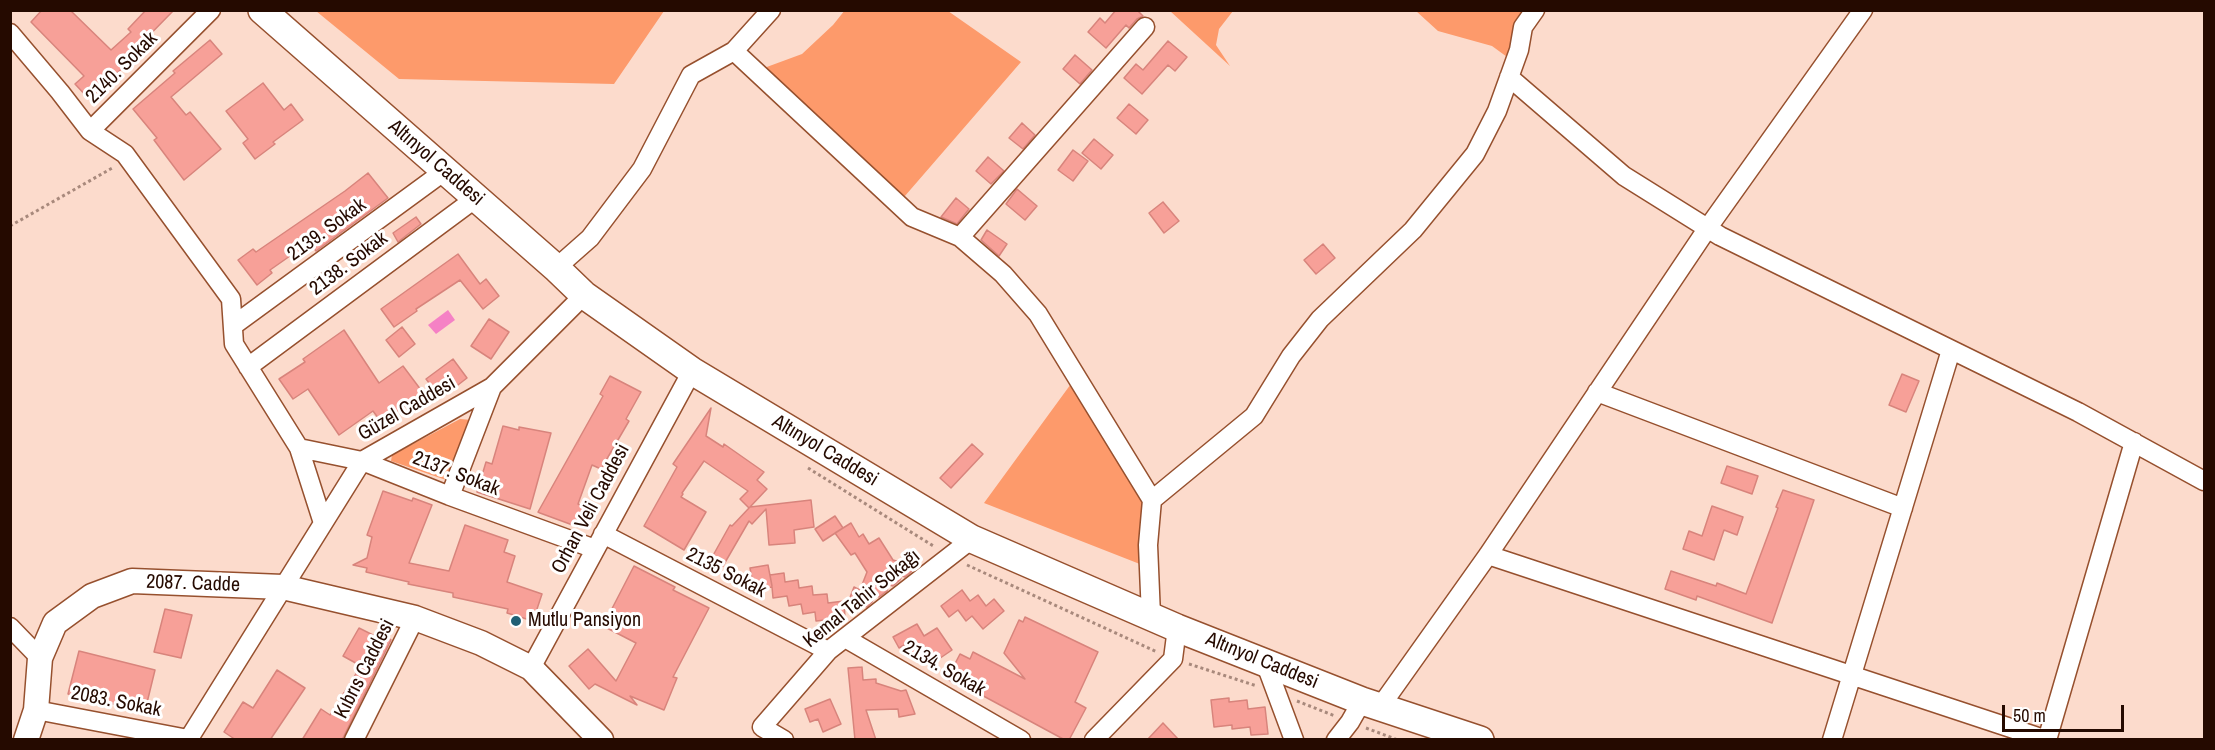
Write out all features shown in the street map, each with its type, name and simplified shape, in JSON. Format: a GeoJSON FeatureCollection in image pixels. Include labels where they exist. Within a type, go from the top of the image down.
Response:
{"type":"FeatureCollection","features":[{"type":"Feature","properties":{"kind":"main road","name":"Altınyol Caddesi"},"geometry":{"type":"LineString","coordinates":[[262,10],[446,170],[584,295],[692,370],[972,539],[1177,628],[1371,704],[1480,740]]}},
{"type":"Feature","properties":{"kind":"street","name":"2140. Sokak"},"geometry":{"type":"LineString","coordinates":[[90,131],[211,10]]}},
{"type":"Feature","properties":{"kind":"street"},"geometry":{"type":"LineString","coordinates":[[556,268],[590,238],[642,169],[691,75],[734,51],[771,10]]}},
{"type":"Feature","properties":{"kind":"street"},"geometry":{"type":"LineString","coordinates":[[1152,500],[1254,416],[1291,356],[1320,318],[1413,230],[1475,154],[1497,111],[1519,50],[1523,27],[1536,10]]}},
{"type":"Feature","properties":{"kind":"street"},"geometry":{"type":"LineString","coordinates":[[1336,740],[1350,722],[1371,704],[1488,555],[1707,229],[1863,10]]}},
{"type":"Feature","properties":{"kind":"street"},"geometry":{"type":"LineString","coordinates":[[960,237],[1145,27]]}},
{"type":"Feature","properties":{"kind":"street"},"geometry":{"type":"LineString","coordinates":[[10,33],[90,131],[126,154],[231,299],[234,345],[299,448],[323,523]]}},
{"type":"Feature","properties":{"kind":"street"},"geometry":{"type":"LineString","coordinates":[[734,51],[912,217],[960,237],[1003,274],[1038,314],[1152,500],[1148,545],[1151,616]]}},
{"type":"Feature","properties":{"kind":"street"},"geometry":{"type":"LineString","coordinates":[[1509,77],[1624,176],[1707,229],[2078,412],[2205,481]]}},
{"type":"Feature","properties":{"kind":"street","name":"2139. Sokak"},"geometry":{"type":"LineString","coordinates":[[234,325],[446,170]]}},
{"type":"Feature","properties":{"kind":"street","name":"2138. Sokak"},"geometry":{"type":"LineString","coordinates":[[248,367],[476,198]]}},
{"type":"Feature","properties":{"kind":"street","name":"Güzel Caddesi"},"geometry":{"type":"LineString","coordinates":[[188,739],[362,461],[492,387],[584,295]]}},
{"type":"Feature","properties":{"kind":"street"},"geometry":{"type":"LineString","coordinates":[[1832,740],[1952,350]]}},
{"type":"Feature","properties":{"kind":"street","name":"Orhan Veli Caddesi"},"geometry":{"type":"LineString","coordinates":[[531,669],[692,370]]}},
{"type":"Feature","properties":{"kind":"street"},"geometry":{"type":"LineString","coordinates":[[450,496],[492,387]]}},
{"type":"Feature","properties":{"kind":"street"},"geometry":{"type":"LineString","coordinates":[[1597,392],[1903,508]]}},
{"type":"Feature","properties":{"kind":"street"},"geometry":{"type":"LineString","coordinates":[[1488,555],[2047,740],[2134,442]]}},
{"type":"Feature","properties":{"kind":"street","name":"2137. Sokak"},"geometry":{"type":"LineString","coordinates":[[299,448],[362,461],[450,496],[599,542]]}},
{"type":"Feature","properties":{"kind":"street","name":"Kemal Tahir Sokağı"},"geometry":{"type":"LineString","coordinates":[[784,740],[762,727],[828,651],[972,539]]}},
{"type":"Feature","properties":{"kind":"street","name":"2135 Sokak"},"geometry":{"type":"LineString","coordinates":[[599,542],[828,651]]}},
{"type":"Feature","properties":{"kind":"street","name":"2087. Cadde"},"geometry":{"type":"LineString","coordinates":[[26,740],[36,710],[40,658],[55,623],[92,596],[132,581],[283,587],[416,618],[481,643],[531,669],[601,740]]}},
{"type":"Feature","properties":{"kind":"street","name":"Kıbrıs Caddesi"},"geometry":{"type":"LineString","coordinates":[[354,740],[416,618]]}},
{"type":"Feature","properties":{"kind":"street"},"geometry":{"type":"LineString","coordinates":[[10,627],[40,658]]}},
{"type":"Feature","properties":{"kind":"street"},"geometry":{"type":"LineString","coordinates":[[1094,740],[1173,659],[1177,628]]}},
{"type":"Feature","properties":{"kind":"street","name":"2134. Sokak"},"geometry":{"type":"LineString","coordinates":[[845,638],[1021,740]]}},
{"type":"Feature","properties":{"kind":"street"},"geometry":{"type":"LineString","coordinates":[[1265,662],[1294,740]]}},
{"type":"Feature","properties":{"kind":"street","name":"2083. Sokak"},"geometry":{"type":"LineString","coordinates":[[36,710],[188,739]]}},
{"type":"Feature","properties":{"kind":"path"},"geometry":{"type":"LineString","coordinates":[[10,226],[128,158]]}},
{"type":"Feature","properties":{"kind":"shaded area"},"geometry":{"type":"Polygon","coordinates":[[[845,10],[948,11],[1021,62],[898,204],[764,68],[802,54],[833,25],[845,10]]]}},
{"type":"Feature","properties":{"kind":"shaded area"},"geometry":{"type":"Polygon","coordinates":[[[316,11],[664,11],[614,84],[399,79],[316,11]]]}},
{"type":"Feature","properties":{"kind":"shaded area"},"geometry":{"type":"Polygon","coordinates":[[[1170,11],[1233,11],[1219,29],[1216,45],[1230,66],[1170,11]]]}},
{"type":"Feature","properties":{"kind":"shaded area"},"geometry":{"type":"Polygon","coordinates":[[[1416,11],[1535,11],[1514,62],[1492,46],[1438,31],[1416,11]]]}},
{"type":"Feature","properties":{"kind":"shaded area"},"geometry":{"type":"Polygon","coordinates":[[[448,310],[455,320],[436,334],[428,325],[448,310]]]}},
{"type":"Feature","properties":{"kind":"shaded area"},"geometry":{"type":"Polygon","coordinates":[[[1076,377],[1152,500],[1150,568],[984,503],[1076,377]]]}},
{"type":"Feature","properties":{"kind":"shaded area"},"geometry":{"type":"Polygon","coordinates":[[[460,419],[473,420],[449,481],[391,461],[392,455],[460,419]]]}},
{"type":"Feature","properties":{"kind":"building"},"geometry":{"type":"Polygon","coordinates":[[[42,10],[70,10],[111,50],[131,32],[128,29],[146,10],[174,10],[126,59],[129,62],[89,99],[75,84],[84,76],[31,22],[42,10]]]}},
{"type":"Feature","properties":{"kind":"building"},"geometry":{"type":"Polygon","coordinates":[[[1116,10],[1137,10],[1143,16],[1129,28],[1126,25],[1106,48],[1088,32],[1100,18],[1105,23],[1116,10]]]}},
{"type":"Feature","properties":{"kind":"building"},"geometry":{"type":"Polygon","coordinates":[[[210,40],[222,54],[171,97],[186,115],[190,112],[221,149],[184,180],[154,140],[157,138],[133,109],[210,40]]]}},
{"type":"Feature","properties":{"kind":"building"},"geometry":{"type":"Polygon","coordinates":[[[1168,41],[1187,57],[1175,71],[1168,65],[1142,94],[1124,78],[1136,64],[1143,70],[1168,41]]]}},
{"type":"Feature","properties":{"kind":"building"},"geometry":{"type":"Polygon","coordinates":[[[1075,55],[1092,70],[1080,84],[1063,69],[1075,55]]]}},
{"type":"Feature","properties":{"kind":"building"},"geometry":{"type":"Polygon","coordinates":[[[263,83],[284,110],[291,104],[303,120],[273,142],[275,144],[255,159],[243,143],[248,139],[226,111],[263,83]]]}},
{"type":"Feature","properties":{"kind":"building"},"geometry":{"type":"Polygon","coordinates":[[[1129,104],[1148,120],[1136,134],[1117,118],[1129,104]]]}},
{"type":"Feature","properties":{"kind":"building"},"geometry":{"type":"Polygon","coordinates":[[[1022,123],[1035,135],[1023,149],[1009,138],[1022,123]]]}},
{"type":"Feature","properties":{"kind":"building"},"geometry":{"type":"Polygon","coordinates":[[[1094,139],[1113,155],[1101,169],[1082,153],[1094,139]]]}},
{"type":"Feature","properties":{"kind":"building"},"geometry":{"type":"Polygon","coordinates":[[[1073,150],[1088,161],[1073,181],[1058,170],[1073,150]]]}},
{"type":"Feature","properties":{"kind":"building"},"geometry":{"type":"Polygon","coordinates":[[[988,157],[1004,171],[991,184],[976,171],[988,157]]]}},
{"type":"Feature","properties":{"kind":"building"},"geometry":{"type":"Polygon","coordinates":[[[368,173],[388,198],[316,251],[310,242],[270,270],[272,273],[257,285],[238,260],[253,249],[256,252],[368,173]]]}},
{"type":"Feature","properties":{"kind":"building"},"geometry":{"type":"Polygon","coordinates":[[[1017,189],[1037,206],[1025,220],[1006,204],[1017,189]]]}},
{"type":"Feature","properties":{"kind":"building"},"geometry":{"type":"Polygon","coordinates":[[[956,198],[969,209],[957,224],[941,217],[956,198]]]}},
{"type":"Feature","properties":{"kind":"building"},"geometry":{"type":"Polygon","coordinates":[[[1163,202],[1179,221],[1164,233],[1149,213],[1163,202]]]}},
{"type":"Feature","properties":{"kind":"building"},"geometry":{"type":"Polygon","coordinates":[[[416,217],[421,224],[398,242],[393,233],[416,217]]]}},
{"type":"Feature","properties":{"kind":"building"},"geometry":{"type":"Polygon","coordinates":[[[987,230],[1007,244],[999,256],[981,240],[987,230]]]}},
{"type":"Feature","properties":{"kind":"building"},"geometry":{"type":"Polygon","coordinates":[[[1323,244],[1335,258],[1316,274],[1304,260],[1323,244]]]}},
{"type":"Feature","properties":{"kind":"building"},"geometry":{"type":"Polygon","coordinates":[[[458,254],[480,284],[486,279],[499,296],[483,309],[460,280],[416,309],[417,311],[394,327],[381,309],[458,254]]]}},
{"type":"Feature","properties":{"kind":"building"},"geometry":{"type":"Polygon","coordinates":[[[489,319],[509,332],[491,359],[471,346],[489,319]]]}},
{"type":"Feature","properties":{"kind":"building"},"geometry":{"type":"Polygon","coordinates":[[[402,327],[415,344],[399,357],[386,340],[402,327]]]}},
{"type":"Feature","properties":{"kind":"building"},"geometry":{"type":"Polygon","coordinates":[[[344,330],[379,383],[403,366],[424,394],[381,422],[373,411],[339,435],[308,389],[293,399],[279,379],[305,362],[303,359],[344,330]]]}},
{"type":"Feature","properties":{"kind":"building"},"geometry":{"type":"Polygon","coordinates":[[[453,359],[467,378],[441,398],[426,379],[453,359]]]}},
{"type":"Feature","properties":{"kind":"building"},"geometry":{"type":"Polygon","coordinates":[[[1902,374],[1919,381],[1906,412],[1889,405],[1902,374]]]}},
{"type":"Feature","properties":{"kind":"building"},"geometry":{"type":"Polygon","coordinates":[[[610,376],[641,392],[626,419],[629,421],[601,469],[592,465],[578,504],[585,507],[578,527],[538,512],[603,396],[600,394],[610,376]]]}},
{"type":"Feature","properties":{"kind":"building"},"geometry":{"type":"Polygon","coordinates":[[[711,408],[706,436],[723,447],[724,444],[764,472],[757,480],[767,489],[750,507],[811,500],[814,527],[794,530],[795,543],[769,545],[766,509],[752,524],[749,521],[723,566],[711,559],[730,525],[732,526],[749,508],[740,499],[748,491],[704,461],[681,497],[706,512],[684,550],[644,526],[677,467],[673,464],[711,408]]]}},
{"type":"Feature","properties":{"kind":"building"},"geometry":{"type":"Polygon","coordinates":[[[503,426],[551,433],[530,509],[477,492],[486,462],[492,464],[503,426]]]}},
{"type":"Feature","properties":{"kind":"building"},"geometry":{"type":"Polygon","coordinates":[[[972,444],[983,454],[951,488],[940,478],[972,444]]]}},
{"type":"Feature","properties":{"kind":"building"},"geometry":{"type":"Polygon","coordinates":[[[1727,466],[1758,476],[1752,494],[1721,483],[1727,466]]]}},
{"type":"Feature","properties":{"kind":"building"},"geometry":{"type":"Polygon","coordinates":[[[1783,490],[1814,500],[1772,623],[1697,596],[1696,600],[1665,589],[1671,571],[1716,586],[1717,583],[1746,594],[1783,490]]]}},
{"type":"Feature","properties":{"kind":"building"},"geometry":{"type":"Polygon","coordinates":[[[383,491],[432,505],[409,563],[449,571],[465,525],[508,540],[504,552],[515,556],[507,582],[542,594],[533,621],[507,613],[508,609],[453,597],[453,593],[408,584],[409,582],[366,572],[367,568],[353,565],[367,558],[372,537],[367,535],[383,491]]]}},
{"type":"Feature","properties":{"kind":"building"},"geometry":{"type":"Polygon","coordinates":[[[1712,506],[1743,517],[1737,535],[1724,530],[1714,560],[1683,549],[1689,531],[1702,536],[1712,506]]]}},
{"type":"Feature","properties":{"kind":"building"},"geometry":{"type":"Polygon","coordinates":[[[835,516],[843,528],[823,541],[815,529],[835,516]]]}},
{"type":"Feature","properties":{"kind":"building"},"geometry":{"type":"Polygon","coordinates":[[[851,523],[859,537],[863,534],[869,544],[879,538],[893,560],[913,566],[911,572],[905,577],[902,576],[893,586],[889,585],[887,591],[879,597],[875,595],[867,607],[849,600],[854,587],[860,590],[867,572],[855,553],[851,555],[835,533],[851,523]]]}},
{"type":"Feature","properties":{"kind":"building"},"geometry":{"type":"Polygon","coordinates":[[[768,565],[772,586],[770,575],[784,573],[785,582],[798,580],[799,588],[812,586],[813,595],[827,594],[828,603],[844,601],[845,618],[816,621],[815,612],[803,614],[801,604],[789,606],[787,596],[773,598],[772,587],[754,590],[750,568],[768,565]]]}},
{"type":"Feature","properties":{"kind":"building"},"geometry":{"type":"Polygon","coordinates":[[[634,566],[675,587],[673,590],[709,608],[673,677],[677,678],[664,710],[630,696],[637,705],[595,684],[589,689],[569,666],[588,649],[616,681],[636,643],[603,626],[634,566]]]}},
{"type":"Feature","properties":{"kind":"building"},"geometry":{"type":"Polygon","coordinates":[[[962,590],[970,601],[978,595],[986,606],[994,599],[1004,611],[983,629],[972,616],[966,621],[958,610],[949,617],[941,606],[962,590]]]}},
{"type":"Feature","properties":{"kind":"building"},"geometry":{"type":"Polygon","coordinates":[[[165,609],[192,615],[181,658],[154,652],[165,609]]]}},
{"type":"Feature","properties":{"kind":"building"},"geometry":{"type":"Polygon","coordinates":[[[1025,617],[1098,652],[1075,702],[1086,708],[1069,740],[947,679],[960,654],[970,659],[973,652],[1025,679],[1004,653],[1019,620],[1023,622],[1025,617]]]}},
{"type":"Feature","properties":{"kind":"building"},"geometry":{"type":"Polygon","coordinates":[[[917,624],[924,636],[937,628],[952,650],[930,665],[922,653],[915,658],[906,644],[899,648],[893,637],[917,624]]]}},
{"type":"Feature","properties":{"kind":"building"},"geometry":{"type":"Polygon","coordinates":[[[359,628],[379,638],[381,634],[391,640],[342,740],[302,740],[321,709],[330,715],[361,666],[343,656],[359,628]]]}},
{"type":"Feature","properties":{"kind":"building"},"geometry":{"type":"Polygon","coordinates":[[[79,651],[155,670],[145,711],[68,694],[79,651]]]}},
{"type":"Feature","properties":{"kind":"building"},"geometry":{"type":"Polygon","coordinates":[[[862,667],[863,680],[876,679],[876,683],[901,691],[906,690],[915,714],[899,717],[898,709],[866,710],[876,740],[855,740],[848,668],[862,667]]]}},
{"type":"Feature","properties":{"kind":"building"},"geometry":{"type":"Polygon","coordinates":[[[277,670],[305,688],[270,740],[236,740],[224,732],[243,702],[253,708],[277,670]]]}},
{"type":"Feature","properties":{"kind":"building"},"geometry":{"type":"Polygon","coordinates":[[[1229,698],[1229,702],[1247,700],[1248,709],[1265,707],[1268,734],[1251,735],[1250,727],[1232,729],[1232,725],[1214,727],[1211,700],[1229,698]]]}},
{"type":"Feature","properties":{"kind":"building"},"geometry":{"type":"Polygon","coordinates":[[[830,699],[841,724],[823,732],[818,719],[810,722],[805,709],[830,699]]]}},
{"type":"Feature","properties":{"kind":"building"},"geometry":{"type":"Polygon","coordinates":[[[1163,723],[1179,740],[1147,740],[1163,723]]]}},
{"type":"Feature","properties":{"kind":"place","name":"Mutlu Pansiyon"},"geometry":{"type":"Point","coordinates":[516,621]}}]}
